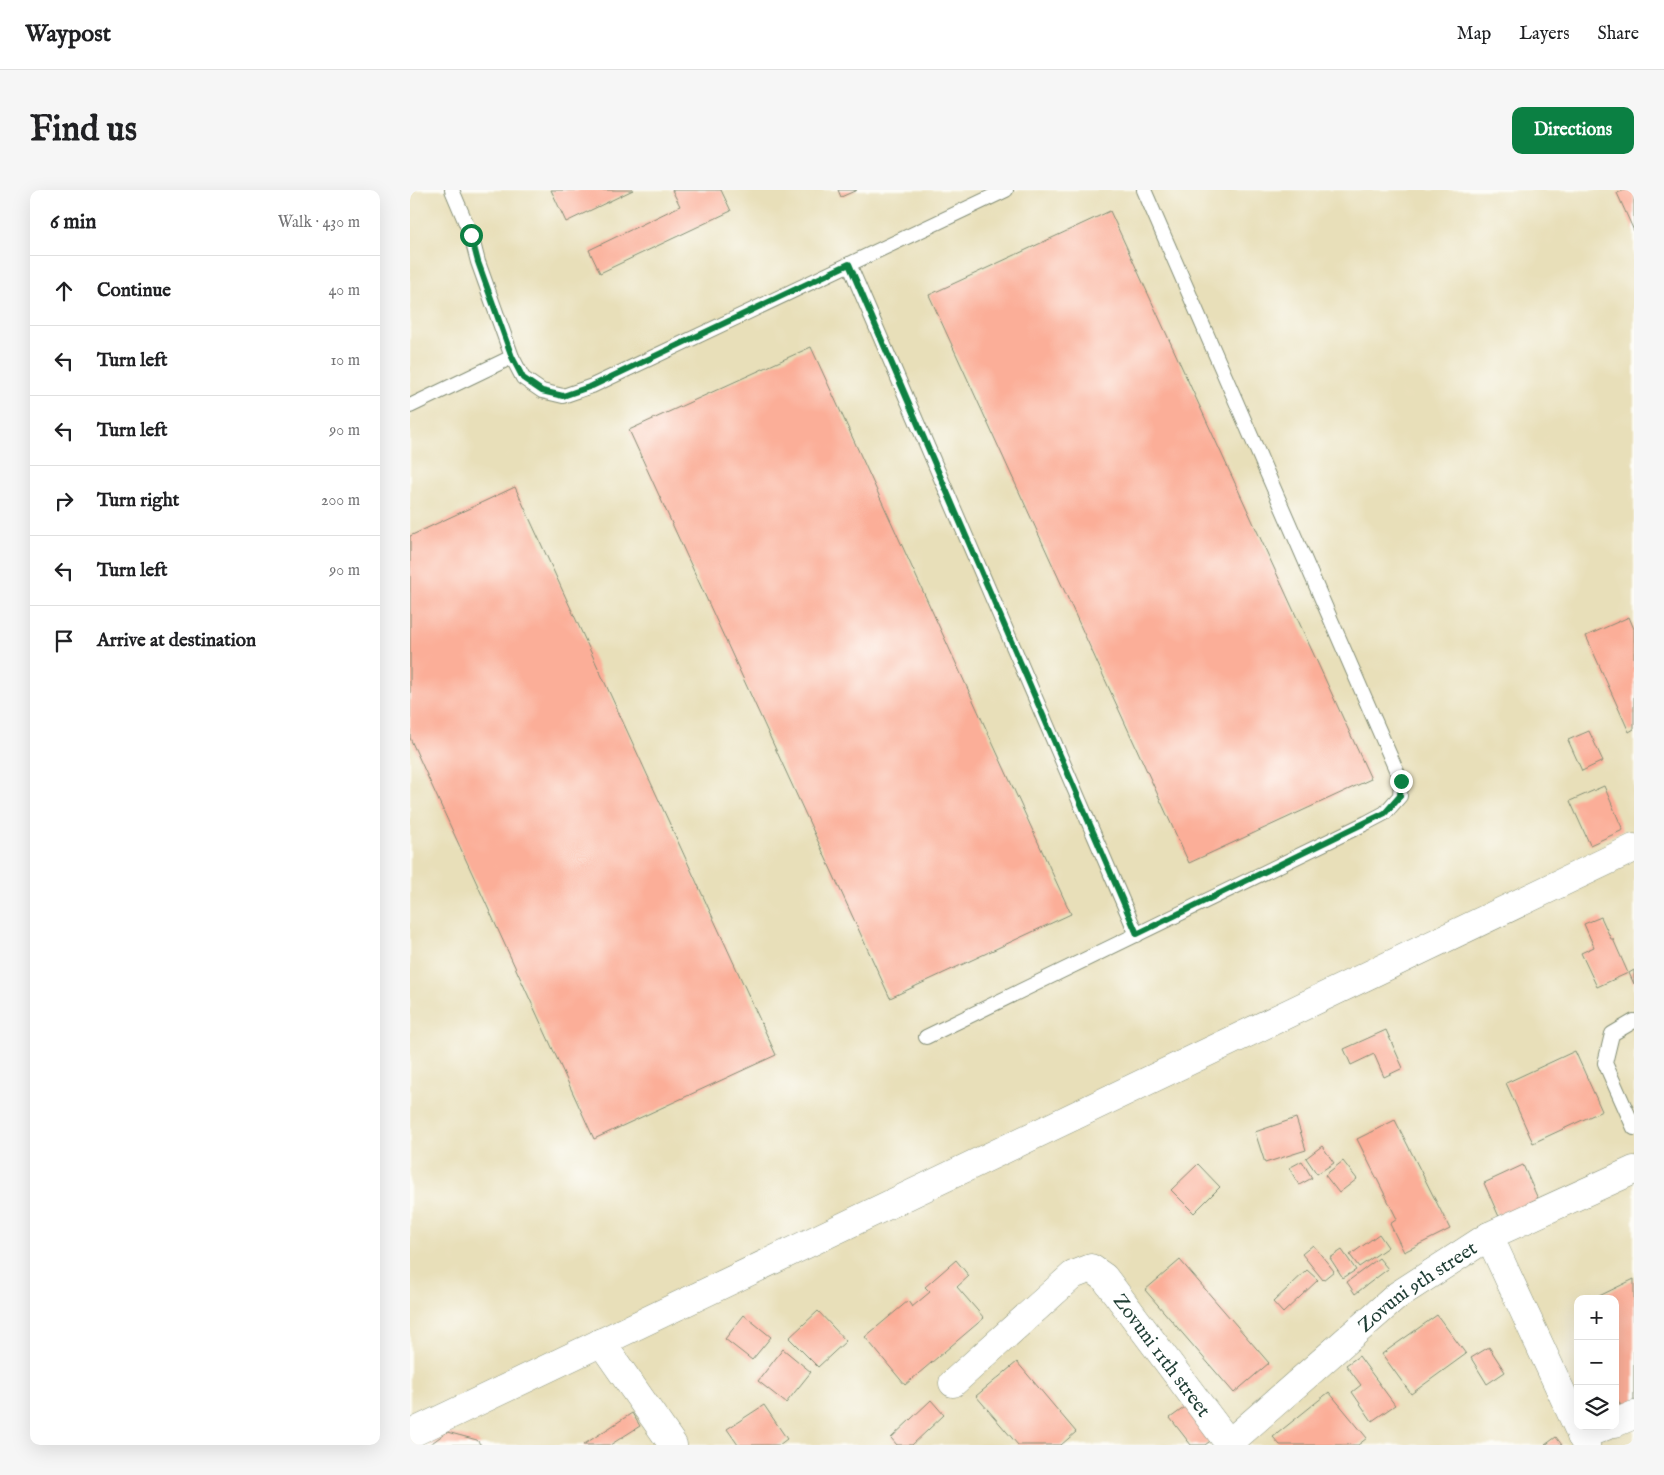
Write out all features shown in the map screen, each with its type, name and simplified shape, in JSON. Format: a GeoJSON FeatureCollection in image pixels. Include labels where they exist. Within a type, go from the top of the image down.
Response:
{"type":"FeatureCollection","features":[{"type":"Feature","properties":{"kind":"street"},"geometry":{"type":"LineString","coordinates":[[410,1434],[1632,853]]}},
{"type":"Feature","properties":{"kind":"street","name":"Zovuni 9th street"},"geometry":{"type":"LineString","coordinates":[[1228,1445],[1398,1295],[1489,1236],[1634,1170]]}},
{"type":"Feature","properties":{"kind":"street"},"geometry":{"type":"LineString","coordinates":[[1489,1236],[1591,1436]]}},
{"type":"Feature","properties":{"kind":"street","name":"Zovuni 11th street"},"geometry":{"type":"LineString","coordinates":[[953,1383],[1073,1275],[1091,1268],[1104,1277],[1228,1445]]}},
{"type":"Feature","properties":{"kind":"street"},"geometry":{"type":"LineString","coordinates":[[601,1342],[674,1445]]}},
{"type":"Feature","properties":{"kind":"street"},"geometry":{"type":"LineString","coordinates":[[1619,1421],[1634,1415]]}},
{"type":"Feature","properties":{"kind":"lane"},"geometry":{"type":"LineString","coordinates":[[452,190],[471,235],[478,262],[512,357],[523,378],[542,391],[563,396],[592,386],[1006,190]]}},
{"type":"Feature","properties":{"kind":"lane"},"geometry":{"type":"LineString","coordinates":[[926,1037],[1385,813],[1400,796],[1401,781],[1144,190]]}},
{"type":"Feature","properties":{"kind":"lane"},"geometry":{"type":"LineString","coordinates":[[849,264],[1137,934]]}},
{"type":"Feature","properties":{"kind":"lane"},"geometry":{"type":"LineString","coordinates":[[410,406],[512,357]]}},
{"type":"Feature","properties":{"kind":"lane"},"geometry":{"type":"LineString","coordinates":[[1634,1021],[1612,1034],[1605,1062],[1634,1128]]}},
{"type":"Feature","properties":{"kind":"building"},"geometry":{"type":"Polygon","coordinates":[[[551,190],[633,190],[566,222],[551,190]]]}},
{"type":"Feature","properties":{"kind":"building"},"geometry":{"type":"Polygon","coordinates":[[[672,190],[721,190],[731,211],[600,273],[589,250],[680,206],[672,190]]]}},
{"type":"Feature","properties":{"kind":"building"},"geometry":{"type":"Polygon","coordinates":[[[838,190],[857,190],[841,197],[838,190]]]}},
{"type":"Feature","properties":{"kind":"building"},"geometry":{"type":"Polygon","coordinates":[[[1625,190],[1634,190],[1634,231],[1617,193],[1625,190]]]}},
{"type":"Feature","properties":{"kind":"building"},"geometry":{"type":"Polygon","coordinates":[[[1110,211],[1371,779],[1189,863],[929,295],[1110,211]]]}},
{"type":"Feature","properties":{"kind":"building"},"geometry":{"type":"Polygon","coordinates":[[[811,347],[1071,914],[890,998],[629,430],[811,347]]]}},
{"type":"Feature","properties":{"kind":"building"},"geometry":{"type":"Polygon","coordinates":[[[515,487],[776,1055],[594,1139],[410,738],[410,536],[515,487]]]}},
{"type":"Feature","properties":{"kind":"building"},"geometry":{"type":"Polygon","coordinates":[[[1629,617],[1634,629],[1634,729],[1629,732],[1586,636],[1629,617]]]}},
{"type":"Feature","properties":{"kind":"building"},"geometry":{"type":"Polygon","coordinates":[[[1589,731],[1603,761],[1582,771],[1568,740],[1589,731]]]}},
{"type":"Feature","properties":{"kind":"building"},"geometry":{"type":"Polygon","coordinates":[[[1604,786],[1623,830],[1590,845],[1570,801],[1604,786]]]}},
{"type":"Feature","properties":{"kind":"building"},"geometry":{"type":"Polygon","coordinates":[[[1601,917],[1628,973],[1597,987],[1581,953],[1594,947],[1584,924],[1601,917]]]}},
{"type":"Feature","properties":{"kind":"building"},"geometry":{"type":"Polygon","coordinates":[[[1634,970],[1634,984],[1629,973],[1634,970]]]}},
{"type":"Feature","properties":{"kind":"building"},"geometry":{"type":"Polygon","coordinates":[[[1386,1030],[1403,1068],[1384,1077],[1374,1054],[1351,1065],[1344,1049],[1386,1030]]]}},
{"type":"Feature","properties":{"kind":"building"},"geometry":{"type":"Polygon","coordinates":[[[1575,1051],[1602,1111],[1533,1143],[1506,1083],[1575,1051]]]}},
{"type":"Feature","properties":{"kind":"building"},"geometry":{"type":"Polygon","coordinates":[[[1296,1118],[1306,1150],[1265,1163],[1255,1132],[1296,1118]]]}},
{"type":"Feature","properties":{"kind":"building"},"geometry":{"type":"Polygon","coordinates":[[[1395,1120],[1450,1229],[1404,1252],[1390,1224],[1397,1219],[1357,1139],[1395,1120]]]}},
{"type":"Feature","properties":{"kind":"building"},"geometry":{"type":"Polygon","coordinates":[[[1322,1146],[1334,1163],[1317,1174],[1306,1158],[1322,1146]]]}},
{"type":"Feature","properties":{"kind":"building"},"geometry":{"type":"Polygon","coordinates":[[[1302,1161],[1312,1178],[1299,1185],[1289,1168],[1302,1161]]]}},
{"type":"Feature","properties":{"kind":"building"},"geometry":{"type":"Polygon","coordinates":[[[1343,1161],[1357,1179],[1339,1193],[1325,1175],[1343,1161]]]}},
{"type":"Feature","properties":{"kind":"building"},"geometry":{"type":"Polygon","coordinates":[[[1198,1164],[1220,1187],[1194,1213],[1171,1190],[1198,1164]]]}},
{"type":"Feature","properties":{"kind":"building"},"geometry":{"type":"Polygon","coordinates":[[[1523,1165],[1539,1201],[1500,1219],[1484,1183],[1523,1165]]]}},
{"type":"Feature","properties":{"kind":"building"},"geometry":{"type":"Polygon","coordinates":[[[1379,1234],[1388,1247],[1359,1267],[1350,1255],[1379,1234]]]}},
{"type":"Feature","properties":{"kind":"building"},"geometry":{"type":"Polygon","coordinates":[[[1313,1245],[1334,1271],[1323,1280],[1302,1254],[1313,1245]]]}},
{"type":"Feature","properties":{"kind":"building"},"geometry":{"type":"Polygon","coordinates":[[[1342,1250],[1356,1270],[1343,1278],[1330,1258],[1342,1250]]]}},
{"type":"Feature","properties":{"kind":"building"},"geometry":{"type":"Polygon","coordinates":[[[1379,1258],[1388,1269],[1355,1294],[1347,1282],[1379,1258]]]}},
{"type":"Feature","properties":{"kind":"building"},"geometry":{"type":"Polygon","coordinates":[[[956,1260],[969,1276],[957,1287],[984,1318],[905,1385],[865,1337],[908,1301],[912,1307],[930,1292],[925,1287],[956,1260]]]}},
{"type":"Feature","properties":{"kind":"building"},"geometry":{"type":"Polygon","coordinates":[[[1180,1260],[1269,1363],[1234,1393],[1145,1290],[1180,1260]]]}},
{"type":"Feature","properties":{"kind":"building"},"geometry":{"type":"Polygon","coordinates":[[[1307,1270],[1318,1280],[1283,1313],[1273,1302],[1307,1270]]]}},
{"type":"Feature","properties":{"kind":"building"},"geometry":{"type":"Polygon","coordinates":[[[1634,1279],[1634,1402],[1622,1408],[1619,1402],[1619,1295],[1601,1295],[1634,1279]]]}},
{"type":"Feature","properties":{"kind":"building"},"geometry":{"type":"Polygon","coordinates":[[[818,1311],[846,1341],[818,1367],[789,1338],[818,1311]]]}},
{"type":"Feature","properties":{"kind":"building"},"geometry":{"type":"Polygon","coordinates":[[[744,1315],[771,1337],[752,1360],[725,1339],[744,1315]]]}},
{"type":"Feature","properties":{"kind":"building"},"geometry":{"type":"Polygon","coordinates":[[[1437,1315],[1466,1354],[1411,1394],[1382,1354],[1437,1315]]]}},
{"type":"Feature","properties":{"kind":"building"},"geometry":{"type":"Polygon","coordinates":[[[1489,1347],[1505,1372],[1487,1384],[1471,1358],[1489,1347]]]}},
{"type":"Feature","properties":{"kind":"building"},"geometry":{"type":"Polygon","coordinates":[[[783,1349],[811,1372],[786,1403],[758,1381],[783,1349]]]}},
{"type":"Feature","properties":{"kind":"building"},"geometry":{"type":"Polygon","coordinates":[[[1359,1356],[1395,1405],[1372,1421],[1352,1392],[1361,1385],[1346,1365],[1359,1356]]]}},
{"type":"Feature","properties":{"kind":"building"},"geometry":{"type":"Polygon","coordinates":[[[1017,1362],[1076,1432],[1061,1445],[1018,1445],[976,1396],[1017,1362]]]}},
{"type":"Feature","properties":{"kind":"building"},"geometry":{"type":"Polygon","coordinates":[[[1329,1392],[1367,1438],[1358,1445],[1280,1445],[1273,1437],[1329,1392]]]}},
{"type":"Feature","properties":{"kind":"building"},"geometry":{"type":"Polygon","coordinates":[[[931,1400],[944,1415],[912,1445],[897,1445],[891,1438],[931,1400]]]}},
{"type":"Feature","properties":{"kind":"building"},"geometry":{"type":"Polygon","coordinates":[[[764,1405],[787,1439],[779,1445],[738,1445],[727,1429],[764,1405]]]}},
{"type":"Feature","properties":{"kind":"building"},"geometry":{"type":"Polygon","coordinates":[[[1188,1405],[1213,1439],[1205,1445],[1191,1445],[1170,1418],[1188,1405]]]}},
{"type":"Feature","properties":{"kind":"building"},"geometry":{"type":"Polygon","coordinates":[[[632,1413],[640,1426],[610,1445],[583,1445],[632,1413]]]}},
{"type":"Feature","properties":{"kind":"building"},"geometry":{"type":"Polygon","coordinates":[[[447,1432],[477,1440],[481,1445],[429,1445],[447,1432]]]}},
{"type":"Feature","properties":{"kind":"building"},"geometry":{"type":"Polygon","coordinates":[[[1556,1437],[1562,1445],[1545,1445],[1556,1437]]]}},
{"type":"Feature","properties":{"kind":"route"},"geometry":{"type":"LineString","coordinates":[[471,235],[478,262],[512,357],[523,378],[542,391],[563,396],[592,386],[849,264],[1137,934],[1385,813],[1400,796],[1401,781]]}}]}
